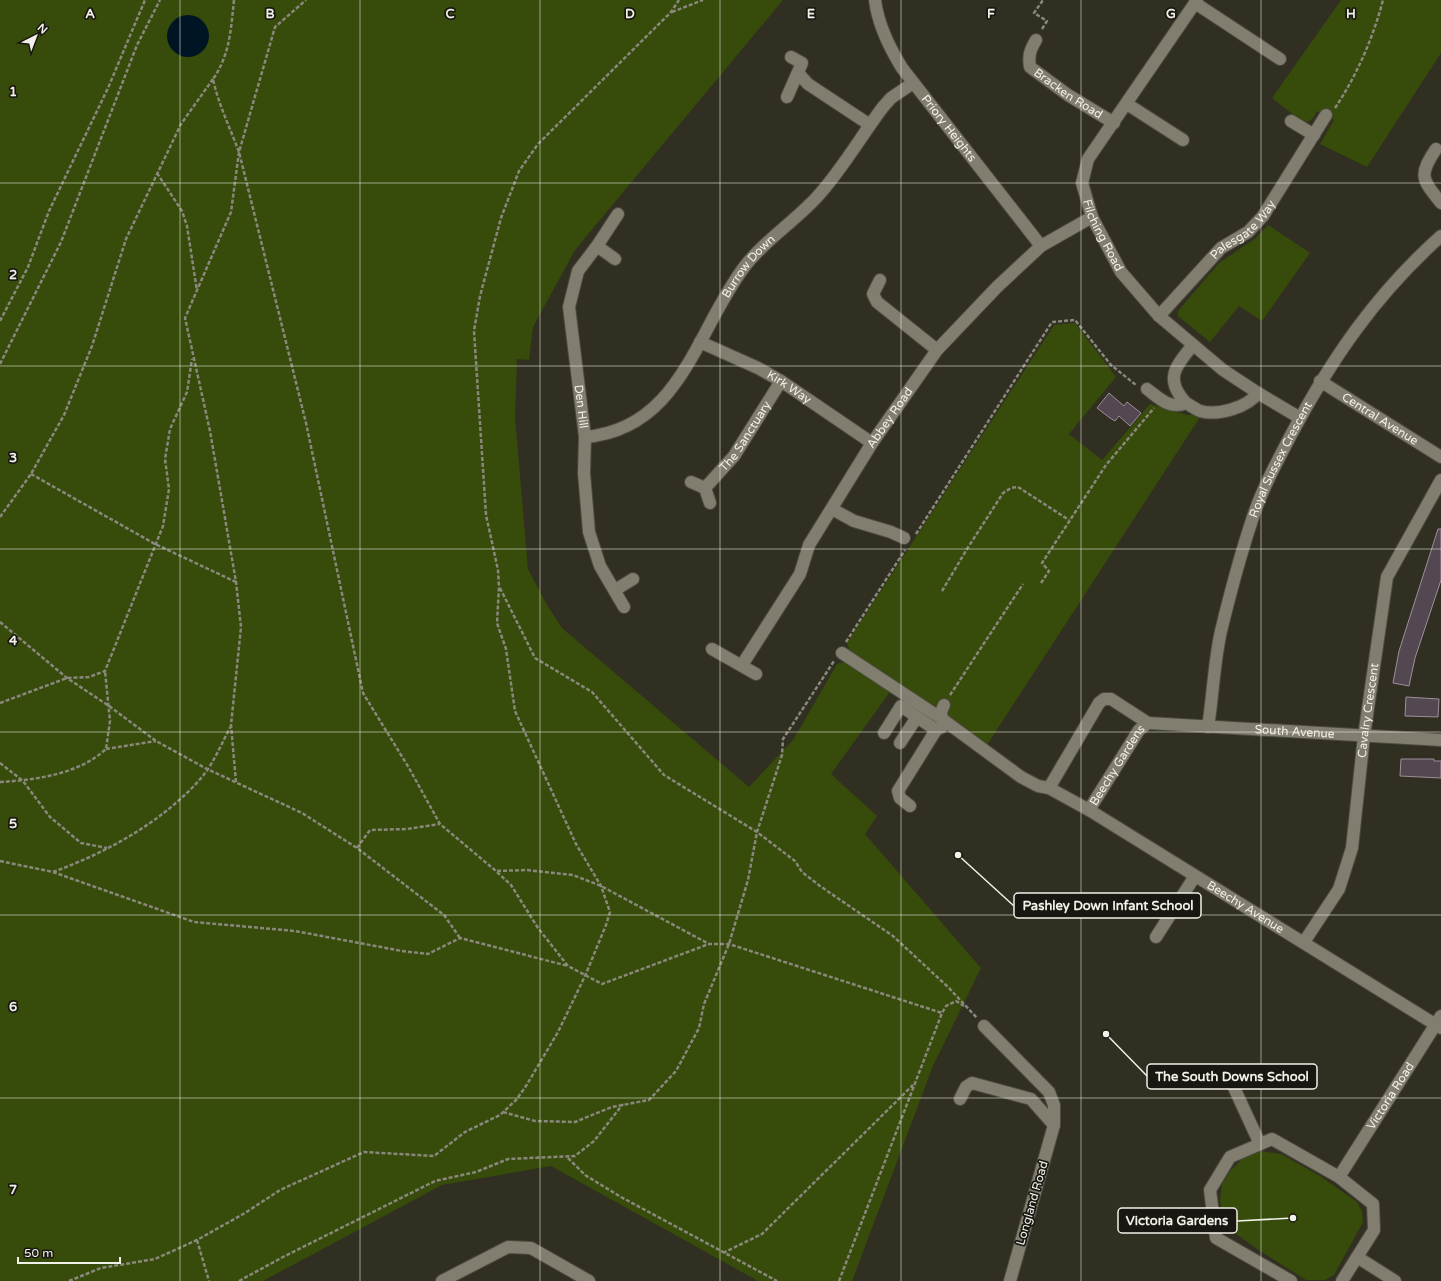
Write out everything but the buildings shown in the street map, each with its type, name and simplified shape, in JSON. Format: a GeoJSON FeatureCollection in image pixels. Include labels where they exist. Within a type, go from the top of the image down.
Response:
{"type":"FeatureCollection","features":[{"type":"Feature","properties":{"kind":"street","name":"Priory Heights"},"geometry":{"type":"LineString","coordinates":[[875,0],[880,24],[892,53],[913,83],[1042,246]]}},
{"type":"Feature","properties":{"kind":"street"},"geometry":{"type":"LineString","coordinates":[[1196,2],[1280,59]]}},
{"type":"Feature","properties":{"kind":"street","name":"Filching Road"},"geometry":{"type":"LineString","coordinates":[[1196,2],[1088,159],[1082,183],[1092,216],[1121,272],[1159,316],[1223,370],[1300,418]]}},
{"type":"Feature","properties":{"kind":"street","name":"Bracken Road"},"geometry":{"type":"LineString","coordinates":[[1036,40],[1030,49],[1028,59],[1030,67],[1068,95],[1114,123]]}},
{"type":"Feature","properties":{"kind":"street"},"geometry":{"type":"LineString","coordinates":[[787,97],[802,63],[791,57]]}},
{"type":"Feature","properties":{"kind":"street"},"geometry":{"type":"LineString","coordinates":[[798,73],[808,84],[870,125]]}},
{"type":"Feature","properties":{"kind":"street","name":"Burrow Down"},"geometry":{"type":"LineString","coordinates":[[585,438],[602,436],[619,431],[639,421],[658,406],[677,382],[745,267],[770,239],[817,197],[832,180],[870,125],[891,98],[913,83]]}},
{"type":"Feature","properties":{"kind":"street"},"geometry":{"type":"LineString","coordinates":[[1127,104],[1183,140]]}},
{"type":"Feature","properties":{"kind":"street","name":"Palesgate Way"},"geometry":{"type":"LineString","coordinates":[[1159,316],[1221,248],[1248,232],[1263,216],[1326,115]]}},
{"type":"Feature","properties":{"kind":"street"},"geometry":{"type":"LineString","coordinates":[[1291,121],[1314,135]]}},
{"type":"Feature","properties":{"kind":"street"},"geometry":{"type":"LineString","coordinates":[[1436,149],[1423,172],[1426,184],[1441,203]]}},
{"type":"Feature","properties":{"kind":"street","name":"Den Hill"},"geometry":{"type":"LineString","coordinates":[[618,214],[578,270],[569,307],[585,438],[584,473],[589,532],[600,566],[624,607]]}},
{"type":"Feature","properties":{"kind":"street","name":"Abbey Road"},"geometry":{"type":"LineString","coordinates":[[742,665],[800,574],[809,545],[872,443],[937,350],[997,288],[1042,246],[1092,216]]}},
{"type":"Feature","properties":{"kind":"street","name":"Royal Sussex Crescent"},"geometry":{"type":"LineString","coordinates":[[1208,727],[1221,632],[1252,519],[1277,461],[1320,381],[1351,334],[1386,291],[1421,254],[1441,236]]}},
{"type":"Feature","properties":{"kind":"street"},"geometry":{"type":"LineString","coordinates":[[596,246],[615,258]]}},
{"type":"Feature","properties":{"kind":"street"},"geometry":{"type":"LineString","coordinates":[[880,280],[873,294],[877,302],[937,350]]}},
{"type":"Feature","properties":{"kind":"street","name":"Kirk Way"},"geometry":{"type":"LineString","coordinates":[[700,342],[758,368],[872,443]]}},
{"type":"Feature","properties":{"kind":"street"},"geometry":{"type":"LineString","coordinates":[[1193,345],[1175,370],[1173,382],[1176,393],[1186,403],[1200,411],[1218,412],[1253,400],[1258,393]]}},
{"type":"Feature","properties":{"kind":"street","name":"Central Avenue"},"geometry":{"type":"LineString","coordinates":[[1320,381],[1441,457]]}},
{"type":"Feature","properties":{"kind":"street","name":"The Sanctuary"},"geometry":{"type":"LineString","coordinates":[[705,488],[734,456],[781,382]]}},
{"type":"Feature","properties":{"kind":"street"},"geometry":{"type":"LineString","coordinates":[[1147,389],[1171,406],[1178,406],[1186,403]]}},
{"type":"Feature","properties":{"kind":"street","name":"Cavalry Crescent"},"geometry":{"type":"LineString","coordinates":[[1304,942],[1339,889],[1352,848],[1364,736],[1387,577],[1441,480]]}},
{"type":"Feature","properties":{"kind":"street"},"geometry":{"type":"LineString","coordinates":[[691,482],[705,488],[710,503]]}},
{"type":"Feature","properties":{"kind":"street"},"geometry":{"type":"LineString","coordinates":[[832,509],[854,521],[891,532],[908,541]]}},
{"type":"Feature","properties":{"kind":"street"},"geometry":{"type":"LineString","coordinates":[[615,590],[633,579]]}},
{"type":"Feature","properties":{"kind":"street"},"geometry":{"type":"LineString","coordinates":[[712,649],[756,674]]}},
{"type":"Feature","properties":{"kind":"street","name":"Beechy Avenue"},"geometry":{"type":"LineString","coordinates":[[842,653],[945,722],[1021,777],[1038,786],[1049,788],[1089,810],[1195,876],[1439,1023]]}},
{"type":"Feature","properties":{"kind":"street"},"geometry":{"type":"LineString","coordinates":[[1049,788],[1100,703],[1104,699],[1111,700],[1148,723]]}},
{"type":"Feature","properties":{"kind":"street"},"geometry":{"type":"LineString","coordinates":[[910,806],[900,798],[898,791],[936,730],[945,722],[941,712],[944,705]]}},
{"type":"Feature","properties":{"kind":"street"},"geometry":{"type":"LineString","coordinates":[[884,733],[901,706],[936,730]]}},
{"type":"Feature","properties":{"kind":"street"},"geometry":{"type":"LineString","coordinates":[[900,743],[917,717]]}},
{"type":"Feature","properties":{"kind":"street","name":"South Avenue"},"geometry":{"type":"LineString","coordinates":[[1148,723],[1441,740]]}},
{"type":"Feature","properties":{"kind":"street","name":"Beechy Gardens"},"geometry":{"type":"LineString","coordinates":[[1089,810],[1139,730],[1148,723]]}},
{"type":"Feature","properties":{"kind":"street"},"geometry":{"type":"LineString","coordinates":[[1156,937],[1195,876]]}},
{"type":"Feature","properties":{"kind":"street","name":"Victoria Road"},"geometry":{"type":"LineString","coordinates":[[1339,1177],[1439,1023]]}},
{"type":"Feature","properties":{"kind":"street","name":"Longland Road"},"geometry":{"type":"LineString","coordinates":[[984,1026],[1049,1092],[1054,1105],[1054,1125],[1010,1281]]}},
{"type":"Feature","properties":{"kind":"street"},"geometry":{"type":"LineString","coordinates":[[1231,1081],[1260,1144]]}},
{"type":"Feature","properties":{"kind":"street"},"geometry":{"type":"LineString","coordinates":[[960,1099],[966,1086],[972,1083],[1031,1099],[1054,1125]]}},
{"type":"Feature","properties":{"kind":"street"},"geometry":{"type":"LineString","coordinates":[[1291,1281],[1216,1238],[1210,1190],[1230,1157],[1272,1139],[1339,1177],[1373,1204],[1374,1230],[1342,1281]]}},
{"type":"Feature","properties":{"kind":"street"},"geometry":{"type":"LineString","coordinates":[[442,1281],[508,1247],[531,1248],[589,1281]]}},
{"type":"Feature","properties":{"kind":"street"},"geometry":{"type":"LineString","coordinates":[[1357,1257],[1395,1281]]}},
{"type":"Feature","properties":{"kind":"path"},"geometry":{"type":"LineString","coordinates":[[0,321],[28,267],[49,211],[108,88],[145,0]]}},
{"type":"Feature","properties":{"kind":"path"},"geometry":{"type":"LineString","coordinates":[[0,364],[61,242],[137,45],[160,0]]}},
{"type":"Feature","properties":{"kind":"path"},"geometry":{"type":"LineString","coordinates":[[0,517],[31,474],[64,415],[92,346],[126,239],[181,124],[220,69],[230,41],[234,0]]}},
{"type":"Feature","properties":{"kind":"path"},"geometry":{"type":"LineString","coordinates":[[236,782],[231,725],[241,627],[236,582],[210,431],[192,357],[185,318],[231,212],[238,152],[275,27],[306,0]]}},
{"type":"Feature","properties":{"kind":"path"},"geometry":{"type":"LineString","coordinates":[[69,1281],[101,1268],[155,1259],[197,1240],[246,1213],[280,1190],[364,1152],[434,1156],[465,1132],[503,1112],[516,1100],[558,1032],[585,976],[610,912],[601,886],[576,844],[516,711],[506,650],[496,623],[499,587],[498,570],[486,515],[474,331],[480,296],[501,218],[519,171],[538,144],[671,12],[679,0]]}},
{"type":"Feature","properties":{"kind":"path"},"geometry":{"type":"LineString","coordinates":[[671,12],[703,0]]}},
{"type":"Feature","properties":{"kind":"path"},"geometry":{"type":"LineString","coordinates":[[1036,40],[1047,21],[1034,13],[1043,0]]}},
{"type":"Feature","properties":{"kind":"path"},"geometry":{"type":"LineString","coordinates":[[1326,115],[1335,109],[1353,80],[1379,16],[1383,0]]}},
{"type":"Feature","properties":{"kind":"path"},"geometry":{"type":"LineString","coordinates":[[213,79],[216,95],[225,112],[238,152],[306,422],[363,693],[409,768],[440,824],[496,871],[511,886],[538,928],[568,966]]}},
{"type":"Feature","properties":{"kind":"path"},"geometry":{"type":"LineString","coordinates":[[157,173],[182,211],[187,226],[197,291]]}},
{"type":"Feature","properties":{"kind":"path"},"geometry":{"type":"LineString","coordinates":[[503,1112],[535,1121],[575,1122],[612,1107],[649,1100],[676,1071],[699,1028],[704,1004],[729,944],[748,880],[757,832],[782,755],[783,739],[810,695],[835,659],[842,653],[846,640],[908,541],[1052,322],[1075,320],[1111,365],[1141,389],[1147,389]]}},
{"type":"Feature","properties":{"kind":"path"},"geometry":{"type":"LineString","coordinates":[[106,749],[110,721],[105,671],[163,526],[169,489],[165,459],[169,436],[187,392],[192,357]]}},
{"type":"Feature","properties":{"kind":"path"},"geometry":{"type":"LineString","coordinates":[[1040,583],[1049,571],[1042,563],[1069,520],[1106,465],[1161,400]]}},
{"type":"Feature","properties":{"kind":"path"},"geometry":{"type":"LineString","coordinates":[[31,474],[155,544],[236,582]]}},
{"type":"Feature","properties":{"kind":"path"},"geometry":{"type":"LineString","coordinates":[[942,591],[1003,493],[1011,488],[1018,487],[1069,520]]}},
{"type":"Feature","properties":{"kind":"path"},"geometry":{"type":"LineString","coordinates":[[944,705],[1023,584]]}},
{"type":"Feature","properties":{"kind":"path"},"geometry":{"type":"LineString","coordinates":[[499,587],[535,658],[592,692],[664,775],[757,832],[795,861],[802,872],[820,886],[893,936],[948,986],[984,1026]]}},
{"type":"Feature","properties":{"kind":"path"},"geometry":{"type":"LineString","coordinates":[[0,622],[67,678],[109,706],[156,741],[207,769],[302,813],[357,848],[444,915],[460,938],[568,966],[602,984],[709,944],[729,944],[942,1013]]}},
{"type":"Feature","properties":{"kind":"path"},"geometry":{"type":"LineString","coordinates":[[0,703],[67,678],[89,677],[105,671]]}},
{"type":"Feature","properties":{"kind":"path"},"geometry":{"type":"LineString","coordinates":[[53,872],[82,862],[137,831],[167,809],[202,776],[231,725]]}},
{"type":"Feature","properties":{"kind":"path"},"geometry":{"type":"LineString","coordinates":[[0,782],[23,781],[82,766],[97,757],[106,749],[156,741]]}},
{"type":"Feature","properties":{"kind":"path"},"geometry":{"type":"LineString","coordinates":[[0,763],[23,781],[50,817],[81,843],[107,848]]}},
{"type":"Feature","properties":{"kind":"path"},"geometry":{"type":"LineString","coordinates":[[357,848],[370,830],[407,829],[440,824]]}},
{"type":"Feature","properties":{"kind":"path"},"geometry":{"type":"LineString","coordinates":[[0,860],[53,872],[194,922],[295,931],[402,952],[428,954],[460,938]]}},
{"type":"Feature","properties":{"kind":"path"},"geometry":{"type":"LineString","coordinates":[[496,871],[526,870],[573,875],[601,886],[709,944]]}},
{"type":"Feature","properties":{"kind":"path"},"geometry":{"type":"LineString","coordinates":[[839,1281],[942,1013],[946,1006],[956,1001],[968,1008]]}},
{"type":"Feature","properties":{"kind":"path"},"geometry":{"type":"LineString","coordinates":[[723,1252],[762,1234],[915,1084]]}},
{"type":"Feature","properties":{"kind":"path"},"geometry":{"type":"LineString","coordinates":[[239,1281],[283,1257],[435,1181],[476,1172],[508,1159],[551,1156],[568,1158],[575,1156],[587,1148],[623,1104]]}},
{"type":"Feature","properties":{"kind":"path"},"geometry":{"type":"LineString","coordinates":[[568,1158],[585,1175],[615,1194],[777,1281]]}},
{"type":"Feature","properties":{"kind":"path"},"geometry":{"type":"LineString","coordinates":[[197,1240],[209,1281]]}},
{"type":"Feature","properties":{"kind":"green space"},"geometry":{"type":"Polygon","coordinates":[[[0,0],[783,0],[575,250],[533,327],[529,360],[517,359],[515,417],[528,569],[547,605],[562,628],[749,787],[793,740],[837,664],[847,661],[892,689],[831,774],[877,816],[865,834],[981,968],[933,1066],[852,1281],[758,1281],[551,1166],[442,1185],[263,1281],[0,1281],[0,0]]]}},
{"type":"Feature","properties":{"kind":"green space"},"geometry":{"type":"Polygon","coordinates":[[[1341,0],[1441,0],[1441,53],[1367,167],[1320,144],[1334,120],[1317,111],[1313,118],[1308,122],[1299,119],[1272,98],[1341,0]]]}},
{"type":"Feature","properties":{"kind":"green space"},"geometry":{"type":"Polygon","coordinates":[[[1268,225],[1310,253],[1262,321],[1239,306],[1210,342],[1178,316],[1178,311],[1219,263],[1256,238],[1268,225]]]}},
{"type":"Feature","properties":{"kind":"green space"},"geometry":{"type":"Polygon","coordinates":[[[1075,323],[1116,377],[1069,434],[1102,460],[1150,404],[1187,415],[1202,414],[987,745],[948,719],[946,707],[935,712],[850,653],[847,643],[1054,325],[1075,323]]]}},
{"type":"Feature","properties":{"kind":"green space"},"geometry":{"type":"Polygon","coordinates":[[[1261,1151],[1281,1154],[1320,1176],[1357,1202],[1362,1211],[1363,1222],[1334,1275],[1325,1280],[1306,1280],[1257,1249],[1228,1228],[1222,1214],[1220,1199],[1222,1184],[1231,1170],[1242,1159],[1261,1151]]]}},
{"type":"Feature","properties":{"kind":"water"},"geometry":{"type":"Polygon","coordinates":[[[188,15],[203,21],[209,36],[203,51],[188,57],[173,51],[167,36],[173,21],[188,15]]]}},
{"type":"Feature","properties":{"kind":"place","name":"Pashley Down Infant School"},"geometry":{"type":"Point","coordinates":[958,855]}},
{"type":"Feature","properties":{"kind":"place","name":"The South Downs School"},"geometry":{"type":"Point","coordinates":[1106,1034]}},
{"type":"Feature","properties":{"kind":"place","name":"Victoria Gardens"},"geometry":{"type":"Point","coordinates":[1293,1218]}}]}
